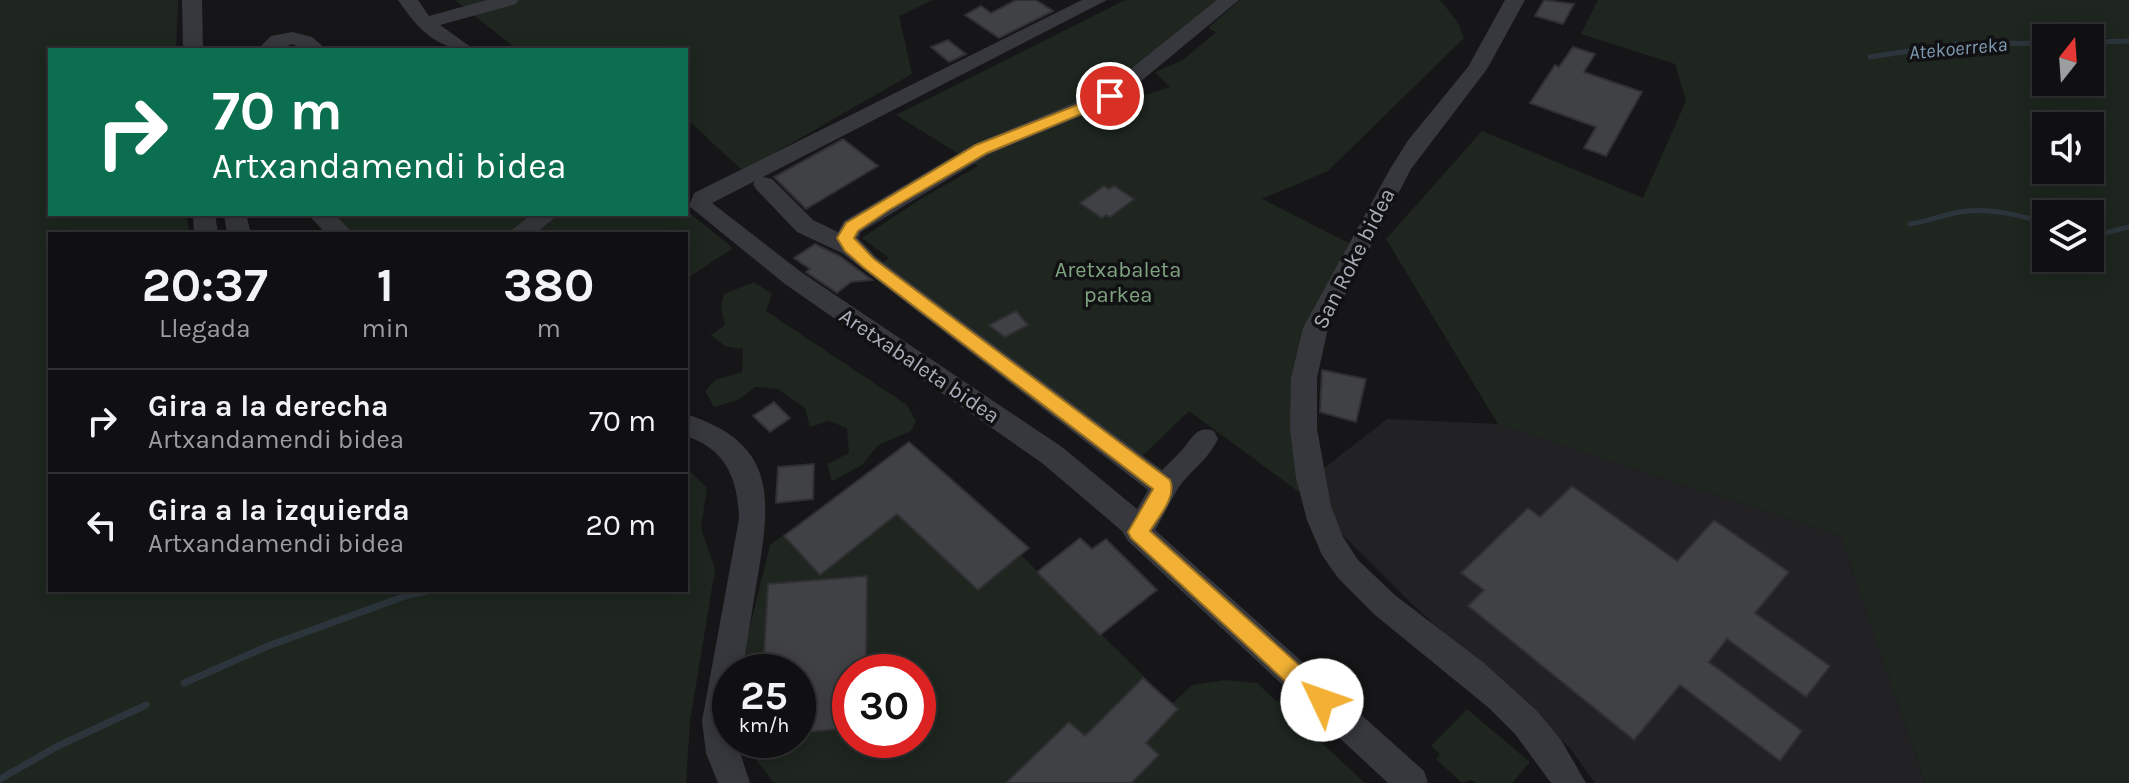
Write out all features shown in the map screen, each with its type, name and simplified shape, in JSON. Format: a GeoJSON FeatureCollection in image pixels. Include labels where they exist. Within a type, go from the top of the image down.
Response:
{"type":"FeatureCollection","features":[{"type":"Feature","properties":{"kind":"street"},"geometry":{"type":"LineString","coordinates":[[192,0],[193,48]]}},
{"type":"Feature","properties":{"kind":"street"},"geometry":{"type":"LineString","coordinates":[[408,0],[424,23],[462,48]]}},
{"type":"Feature","properties":{"kind":"street"},"geometry":{"type":"LineString","coordinates":[[424,23],[509,0]]}},
{"type":"Feature","properties":{"kind":"street"},"geometry":{"type":"LineString","coordinates":[[694,196],[1097,0]]}},
{"type":"Feature","properties":{"kind":"street"},"geometry":{"type":"LineString","coordinates":[[850,247],[846,238],[852,227],[982,149],[1110,96],[1229,0]]}},
{"type":"Feature","properties":{"kind":"street","name":"San Roke bidea"},"geometry":{"type":"LineString","coordinates":[[1515,0],[1471,77],[1411,151],[1373,215],[1346,274],[1316,327],[1307,363],[1304,431],[1317,510],[1333,550],[1347,569],[1366,588],[1518,711],[1558,759],[1570,783]]}},
{"type":"Feature","properties":{"kind":"street"},"geometry":{"type":"LineString","coordinates":[[268,48],[273,42],[292,37],[304,39],[315,48]]}},
{"type":"Feature","properties":{"kind":"street"},"geometry":{"type":"LineString","coordinates":[[764,184],[805,226],[850,247],[1163,486]]}},
{"type":"Feature","properties":{"kind":"street","name":"Aretxabaleta bidea"},"geometry":{"type":"LineString","coordinates":[[694,196],[700,206],[793,278],[1052,455],[1132,522],[1146,539]]}},
{"type":"Feature","properties":{"kind":"street"},"geometry":{"type":"LineString","coordinates":[[321,216],[340,232]]}},
{"type":"Feature","properties":{"kind":"street"},"geometry":{"type":"LineString","coordinates":[[522,232],[545,216]]}},
{"type":"Feature","properties":{"kind":"street"},"geometry":{"type":"LineString","coordinates":[[688,426],[712,435],[734,452],[749,478],[753,494],[753,519],[718,721],[722,753],[734,783]]}},
{"type":"Feature","properties":{"kind":"street"},"geometry":{"type":"LineString","coordinates":[[1205,439],[1193,457],[1163,486],[1146,539],[1412,783]]}},
{"type":"Feature","properties":{"kind":"shaded area"},"geometry":{"type":"Polygon","coordinates":[[[1387,419],[1498,424],[1841,536],[1925,783],[1595,783],[1570,748],[1411,603],[1341,533],[1310,479],[1387,419]]]}},
{"type":"Feature","properties":{"kind":"green space"},"geometry":{"type":"Polygon","coordinates":[[[0,0],[178,0],[176,48],[48,48],[48,216],[186,216],[190,232],[48,232],[48,592],[688,592],[688,469],[707,488],[701,528],[715,569],[690,721],[686,783],[0,783],[0,0]]]}},
{"type":"Feature","properties":{"kind":"green space"},"geometry":{"type":"Polygon","coordinates":[[[455,0],[933,0],[899,16],[912,74],[743,171],[691,123],[688,124],[688,48],[515,48],[455,0]]]}},
{"type":"Feature","properties":{"kind":"green space","name":"Aretxabaleta parkea"},"geometry":{"type":"Polygon","coordinates":[[[1125,0],[1222,0],[1099,98],[1108,107],[1170,87],[1155,72],[1183,60],[1216,32],[1208,28],[1240,0],[1440,0],[1457,21],[1464,38],[1328,171],[1262,199],[1349,243],[1301,349],[1297,406],[1299,492],[1189,411],[1131,467],[869,272],[889,258],[862,238],[978,166],[896,115],[1125,0]]]}},
{"type":"Feature","properties":{"kind":"green space"},"geometry":{"type":"Polygon","coordinates":[[[1598,0],[2129,0],[2129,783],[1925,783],[1841,536],[1498,424],[1386,239],[1482,131],[1643,198],[1686,101],[1675,64],[1581,34],[1598,0]]]}},
{"type":"Feature","properties":{"kind":"green space"},"geometry":{"type":"Polygon","coordinates":[[[688,212],[733,248],[688,278],[688,232],[323,232],[309,216],[688,216],[688,212]]]}},
{"type":"Feature","properties":{"kind":"green space"},"geometry":{"type":"Polygon","coordinates":[[[754,282],[772,294],[766,311],[907,405],[916,421],[911,431],[878,445],[862,465],[832,481],[827,464],[849,453],[847,428],[829,421],[810,427],[805,408],[778,389],[755,387],[738,400],[714,407],[705,391],[715,380],[742,372],[743,349],[725,346],[711,335],[725,325],[721,307],[724,294],[754,282]]]}},
{"type":"Feature","properties":{"kind":"green space"},"geometry":{"type":"Polygon","coordinates":[[[909,442],[1028,548],[1021,555],[1172,704],[1192,685],[1225,680],[1257,683],[1365,783],[774,783],[755,758],[816,758],[816,654],[743,654],[770,545],[909,442]]]}},
{"type":"Feature","properties":{"kind":"green space"},"geometry":{"type":"Polygon","coordinates":[[[1467,709],[1530,762],[1512,783],[1476,783],[1472,780],[1462,783],[1436,759],[1440,754],[1431,746],[1467,709]]]}},
{"type":"Feature","properties":{"kind":"building"},"geometry":{"type":"Polygon","coordinates":[[[1016,0],[1036,0],[1053,11],[999,38],[965,15],[981,6],[991,13],[1016,0]]]}},
{"type":"Feature","properties":{"kind":"building"},"geometry":{"type":"Polygon","coordinates":[[[1544,0],[1574,4],[1563,24],[1535,16],[1544,0]]]}},
{"type":"Feature","properties":{"kind":"building"},"geometry":{"type":"Polygon","coordinates":[[[948,40],[966,54],[949,62],[931,47],[948,40]]]}},
{"type":"Feature","properties":{"kind":"building"},"geometry":{"type":"Polygon","coordinates":[[[1573,47],[1595,54],[1584,72],[1642,92],[1606,156],[1584,148],[1596,127],[1530,103],[1555,65],[1559,67],[1573,47]]]}},
{"type":"Feature","properties":{"kind":"building"},"geometry":{"type":"Polygon","coordinates":[[[843,139],[878,166],[806,209],[774,177],[843,139]]]}},
{"type":"Feature","properties":{"kind":"building"},"geometry":{"type":"Polygon","coordinates":[[[1104,186],[1109,189],[1114,186],[1134,199],[1110,217],[1106,215],[1102,218],[1080,203],[1104,186]]]}},
{"type":"Feature","properties":{"kind":"building"},"geometry":{"type":"Polygon","coordinates":[[[815,244],[840,256],[872,280],[851,282],[837,293],[806,272],[810,269],[794,258],[815,244]]]}},
{"type":"Feature","properties":{"kind":"building"},"geometry":{"type":"Polygon","coordinates":[[[1016,311],[1028,325],[1005,337],[989,325],[1016,311]]]}},
{"type":"Feature","properties":{"kind":"building"},"geometry":{"type":"Polygon","coordinates":[[[1322,370],[1366,379],[1356,422],[1320,412],[1322,370]]]}},
{"type":"Feature","properties":{"kind":"building"},"geometry":{"type":"Polygon","coordinates":[[[774,402],[790,418],[770,432],[753,416],[774,402]]]}},
{"type":"Feature","properties":{"kind":"building"},"geometry":{"type":"Polygon","coordinates":[[[909,442],[1029,548],[978,590],[897,514],[820,575],[784,536],[909,442]]]}},
{"type":"Feature","properties":{"kind":"building"},"geometry":{"type":"Polygon","coordinates":[[[814,464],[813,499],[776,503],[778,467],[814,464]]]}},
{"type":"Feature","properties":{"kind":"building"},"geometry":{"type":"Polygon","coordinates":[[[1572,486],[1677,561],[1714,520],[1789,572],[1755,613],[1830,666],[1806,697],[1727,639],[1709,662],[1802,731],[1780,761],[1680,685],[1634,740],[1468,606],[1484,590],[1461,573],[1528,508],[1540,517],[1572,486]]]}},
{"type":"Feature","properties":{"kind":"building"},"geometry":{"type":"Polygon","coordinates":[[[1080,538],[1092,549],[1106,539],[1157,590],[1100,635],[1037,572],[1080,538]]]}},
{"type":"Feature","properties":{"kind":"building"},"geometry":{"type":"Polygon","coordinates":[[[867,576],[866,654],[832,654],[832,730],[816,731],[816,654],[764,654],[768,584],[867,576]]]}},
{"type":"Feature","properties":{"kind":"building"},"geometry":{"type":"Polygon","coordinates":[[[1143,678],[1178,709],[1146,743],[1159,755],[1131,783],[1006,783],[1069,722],[1085,736],[1143,678]]]}},
{"type":"Feature","properties":{"kind":"waterway","name":"Atekoerreka"},"geometry":{"type":"LineString","coordinates":[[2104,42],[2129,41]]}},
{"type":"Feature","properties":{"kind":"waterway","name":"Atekoerreka"},"geometry":{"type":"LineString","coordinates":[[1870,57],[1954,44],[2032,43]]}},
{"type":"Feature","properties":{"kind":"waterway","name":"Atekoerreka"},"geometry":{"type":"LineString","coordinates":[[1910,224],[1981,210],[2032,220]]}},
{"type":"Feature","properties":{"kind":"waterway","name":"Atekoerreka"},"geometry":{"type":"LineString","coordinates":[[2104,233],[2129,227]]}},
{"type":"Feature","properties":{"kind":"waterway"},"geometry":{"type":"LineString","coordinates":[[184,683],[268,646],[422,592]]}},
{"type":"Feature","properties":{"kind":"waterway"},"geometry":{"type":"LineString","coordinates":[[0,779],[58,746],[146,705]]}},
{"type":"Feature","properties":{"kind":"route"},"geometry":{"type":"LineString","coordinates":[[1110,96],[982,149],[852,227],[846,238],[850,247],[868,263],[1163,486],[1161,497],[1138,532],[1322,700]]}}]}
